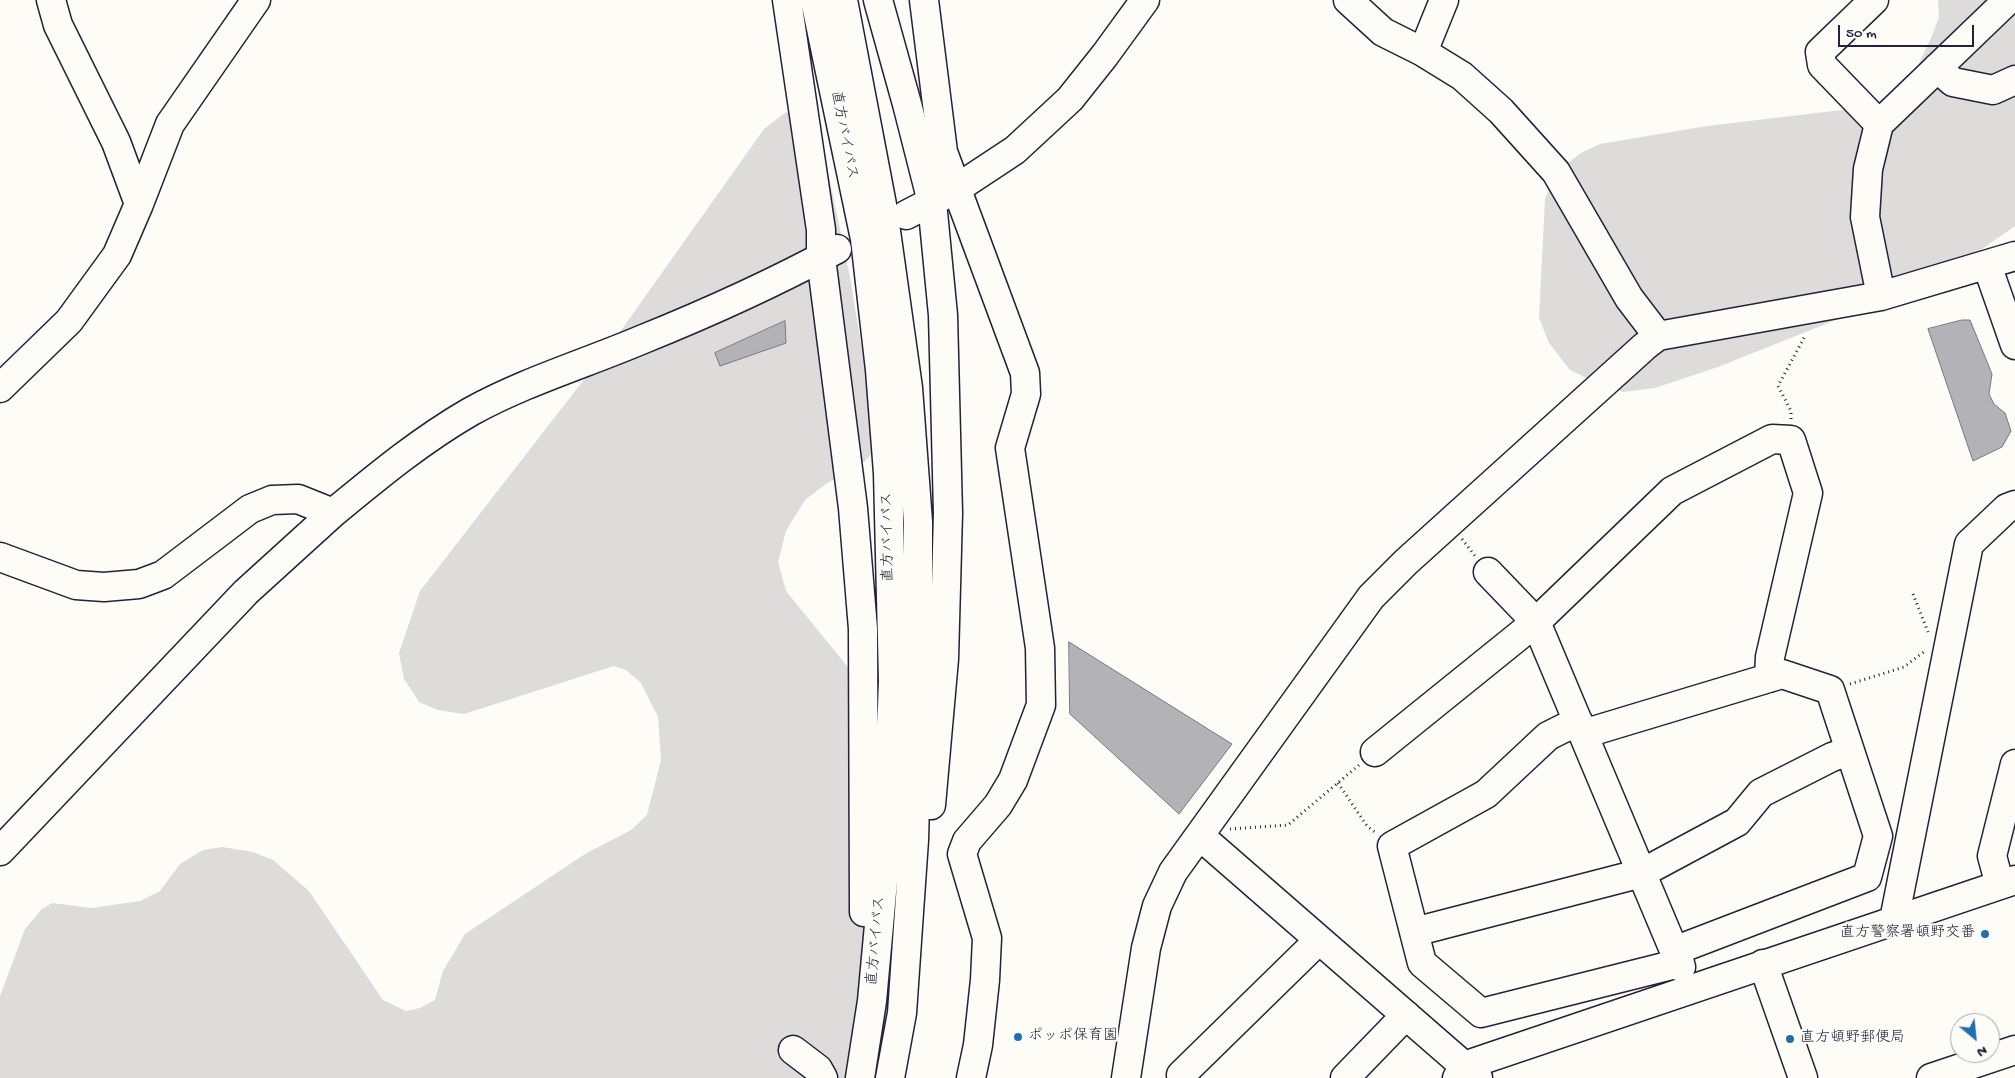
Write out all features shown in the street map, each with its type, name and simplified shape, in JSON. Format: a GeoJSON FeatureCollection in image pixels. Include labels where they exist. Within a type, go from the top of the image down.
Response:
{"type":"FeatureCollection","features":[{"type":"Feature","properties":{"kind":"main road"},"geometry":{"type":"LineString","coordinates":[[51,0],[58,25],[116,142],[139,204]]}},
{"type":"Feature","properties":{"kind":"main road"},"geometry":{"type":"LineString","coordinates":[[0,388],[69,321],[117,255],[170,124],[256,0]]}},
{"type":"Feature","properties":{"kind":"main road"},"geometry":{"type":"LineString","coordinates":[[787,0],[821,230],[829,254],[853,508],[863,629],[864,946],[872,1001]]}},
{"type":"Feature","properties":{"kind":"main road","name":"直方バイパス"},"geometry":{"type":"LineString","coordinates":[[815,0],[864,239],[880,370],[888,473],[893,681],[887,838],[872,1001],[860,1078]]}},
{"type":"Feature","properties":{"kind":"main road","name":"直方バイパス"},"geometry":{"type":"LineString","coordinates":[[843,0],[884,210],[908,388],[918,522],[918,696],[914,840],[902,1013],[890,1078]]}},
{"type":"Feature","properties":{"kind":"main road"},"geometry":{"type":"LineString","coordinates":[[878,0],[932,202],[943,315],[948,513],[944,659],[918,953],[902,1013]]}},
{"type":"Feature","properties":{"kind":"main road"},"geometry":{"type":"LineString","coordinates":[[924,0],[943,152],[1025,373],[1026,394],[1010,448],[1040,648],[1041,705],[1013,780],[998,804],[967,840],[962,854],[987,938],[978,1045],[971,1078]]}},
{"type":"Feature","properties":{"kind":"main road"},"geometry":{"type":"LineString","coordinates":[[906,215],[956,189],[1015,150],[1070,99],[1145,0]]}},
{"type":"Feature","properties":{"kind":"main road"},"geometry":{"type":"LineString","coordinates":[[1348,0],[1383,32],[1423,52],[1462,76],[1501,111],[1556,172],[1629,298],[1658,336]]}},
{"type":"Feature","properties":{"kind":"main road"},"geometry":{"type":"LineString","coordinates":[[1423,52],[1444,0]]}},
{"type":"Feature","properties":{"kind":"main road"},"geometry":{"type":"LineString","coordinates":[[1874,0],[1820,52],[1822,65],[1879,124]]}},
{"type":"Feature","properties":{"kind":"main road"},"geometry":{"type":"LineString","coordinates":[[1881,296],[1865,217],[1868,169],[1879,124],[2008,0]]}},
{"type":"Feature","properties":{"kind":"main road"},"geometry":{"type":"LineString","coordinates":[[1937,68],[1953,82],[1993,90],[2015,80]]}},
{"type":"Feature","properties":{"kind":"main road"},"geometry":{"type":"LineString","coordinates":[[0,851],[246,592],[333,513],[414,446],[470,412],[510,392],[642,340],[752,292],[829,254]]}},
{"type":"Feature","properties":{"kind":"main road"},"geometry":{"type":"LineString","coordinates":[[1126,1078],[1146,948],[1158,906],[1173,872],[1211,833],[1371,597],[1406,562],[1658,336],[1881,296],[2015,256]]}},
{"type":"Feature","properties":{"kind":"main road"},"geometry":{"type":"LineString","coordinates":[[1987,265],[2015,345]]}},
{"type":"Feature","properties":{"kind":"main road"},"geometry":{"type":"LineString","coordinates":[[1375,752],[1536,622],[1672,491],[1772,439],[1791,440],[1808,493],[1770,657],[1768,678]]}},
{"type":"Feature","properties":{"kind":"main road"},"geometry":{"type":"LineString","coordinates":[[0,557],[76,585],[104,587],[139,584],[163,575],[250,509],[272,500],[298,499],[333,513]]}},
{"type":"Feature","properties":{"kind":"main road"},"geometry":{"type":"LineString","coordinates":[[1894,920],[1969,544],[2007,508],[2015,505]]}},
{"type":"Feature","properties":{"kind":"main road"},"geometry":{"type":"LineString","coordinates":[[1488,572],[1536,622],[1691,989]]}},
{"type":"Feature","properties":{"kind":"main road"},"geometry":{"type":"LineString","coordinates":[[1782,674],[1830,690],[1878,836],[1867,877],[1677,957],[1481,1013],[1422,963],[1392,846],[1486,794],[1548,736],[1782,674]]}},
{"type":"Feature","properties":{"kind":"main road"},"geometry":{"type":"LineString","coordinates":[[1414,932],[1642,873],[1737,822],[1761,793],[1832,757],[1850,752]]}},
{"type":"Feature","properties":{"kind":"main road"},"geometry":{"type":"LineString","coordinates":[[1211,833],[1319,940],[1406,1015],[1466,1074],[1691,989],[2008,883],[1992,856],[2013,779]]}},
{"type":"Feature","properties":{"kind":"main road"},"geometry":{"type":"LineString","coordinates":[[1181,1074],[1319,940]]}},
{"type":"Feature","properties":{"kind":"main road"},"geometry":{"type":"LineString","coordinates":[[1763,964],[1803,1078]]}},
{"type":"Feature","properties":{"kind":"main road"},"geometry":{"type":"LineString","coordinates":[[1345,1078],[1406,1015]]}},
{"type":"Feature","properties":{"kind":"main road"},"geometry":{"type":"LineString","coordinates":[[793,1050],[818,1069],[823,1078]]}},
{"type":"Feature","properties":{"kind":"main road"},"geometry":{"type":"LineString","coordinates":[[1931,1078],[2015,1050]]}},
{"type":"Feature","properties":{"kind":"path"},"geometry":{"type":"LineString","coordinates":[[1791,440],[1791,411],[1778,386],[1805,336]]}},
{"type":"Feature","properties":{"kind":"path"},"geometry":{"type":"LineString","coordinates":[[1449,523],[1488,572]]}},
{"type":"Feature","properties":{"kind":"path"},"geometry":{"type":"LineString","coordinates":[[1913,594],[1930,636]]}},
{"type":"Feature","properties":{"kind":"path"},"geometry":{"type":"LineString","coordinates":[[1830,690],[1904,667],[1926,650]]}},
{"type":"Feature","properties":{"kind":"path"},"geometry":{"type":"LineString","coordinates":[[1211,833],[1288,825],[1375,752]]}},
{"type":"Feature","properties":{"kind":"path"},"geometry":{"type":"LineString","coordinates":[[1338,783],[1367,826],[1392,846]]}},
{"type":"Feature","properties":{"kind":"shaded area"},"geometry":{"type":"Polygon","coordinates":[[[1938,0],[2015,0],[2015,226],[1962,263],[1886,300],[1718,367],[1655,388],[1623,392],[1570,370],[1549,343],[1539,318],[1545,199],[1555,173],[1581,153],[1600,144],[1707,126],[1884,105],[1900,92],[1917,68],[1939,17],[1938,0]]]}},
{"type":"Feature","properties":{"kind":"shaded area"},"geometry":{"type":"Polygon","coordinates":[[[786,112],[795,114],[823,148],[850,277],[877,441],[874,451],[865,461],[826,484],[805,500],[786,531],[778,562],[786,591],[847,666],[871,689],[885,713],[905,828],[884,1078],[0,1078],[0,996],[25,929],[42,909],[52,903],[92,908],[140,901],[160,891],[180,864],[203,850],[222,847],[253,852],[273,860],[309,891],[383,1000],[406,1011],[420,1008],[435,1000],[443,971],[465,934],[585,854],[631,830],[647,815],[661,760],[658,717],[641,683],[626,670],[614,666],[464,714],[438,710],[419,702],[404,679],[399,653],[420,591],[610,346],[764,129],[786,112]]]}},
{"type":"Feature","properties":{"kind":"shaded area"},"geometry":{"type":"Polygon","coordinates":[[[1962,320],[1970,320],[1992,374],[1989,394],[1994,404],[2005,413],[2011,431],[2002,447],[1973,461],[1928,329],[1962,320]]]}},
{"type":"Feature","properties":{"kind":"shaded area"},"geometry":{"type":"Polygon","coordinates":[[[785,321],[786,343],[720,366],[715,353],[785,321]]]}},
{"type":"Feature","properties":{"kind":"shaded area"},"geometry":{"type":"Polygon","coordinates":[[[1069,642],[1232,744],[1179,814],[1070,714],[1069,642]]]}},
{"type":"Feature","properties":{"kind":"place","name":"直方警察署頓野交番"},"geometry":{"type":"Point","coordinates":[1985,934]}},
{"type":"Feature","properties":{"kind":"place","name":"ポッポ保育園"},"geometry":{"type":"Point","coordinates":[1018,1037]}},
{"type":"Feature","properties":{"kind":"place","name":"直方頓野郵便局"},"geometry":{"type":"Point","coordinates":[1790,1039]}}]}
